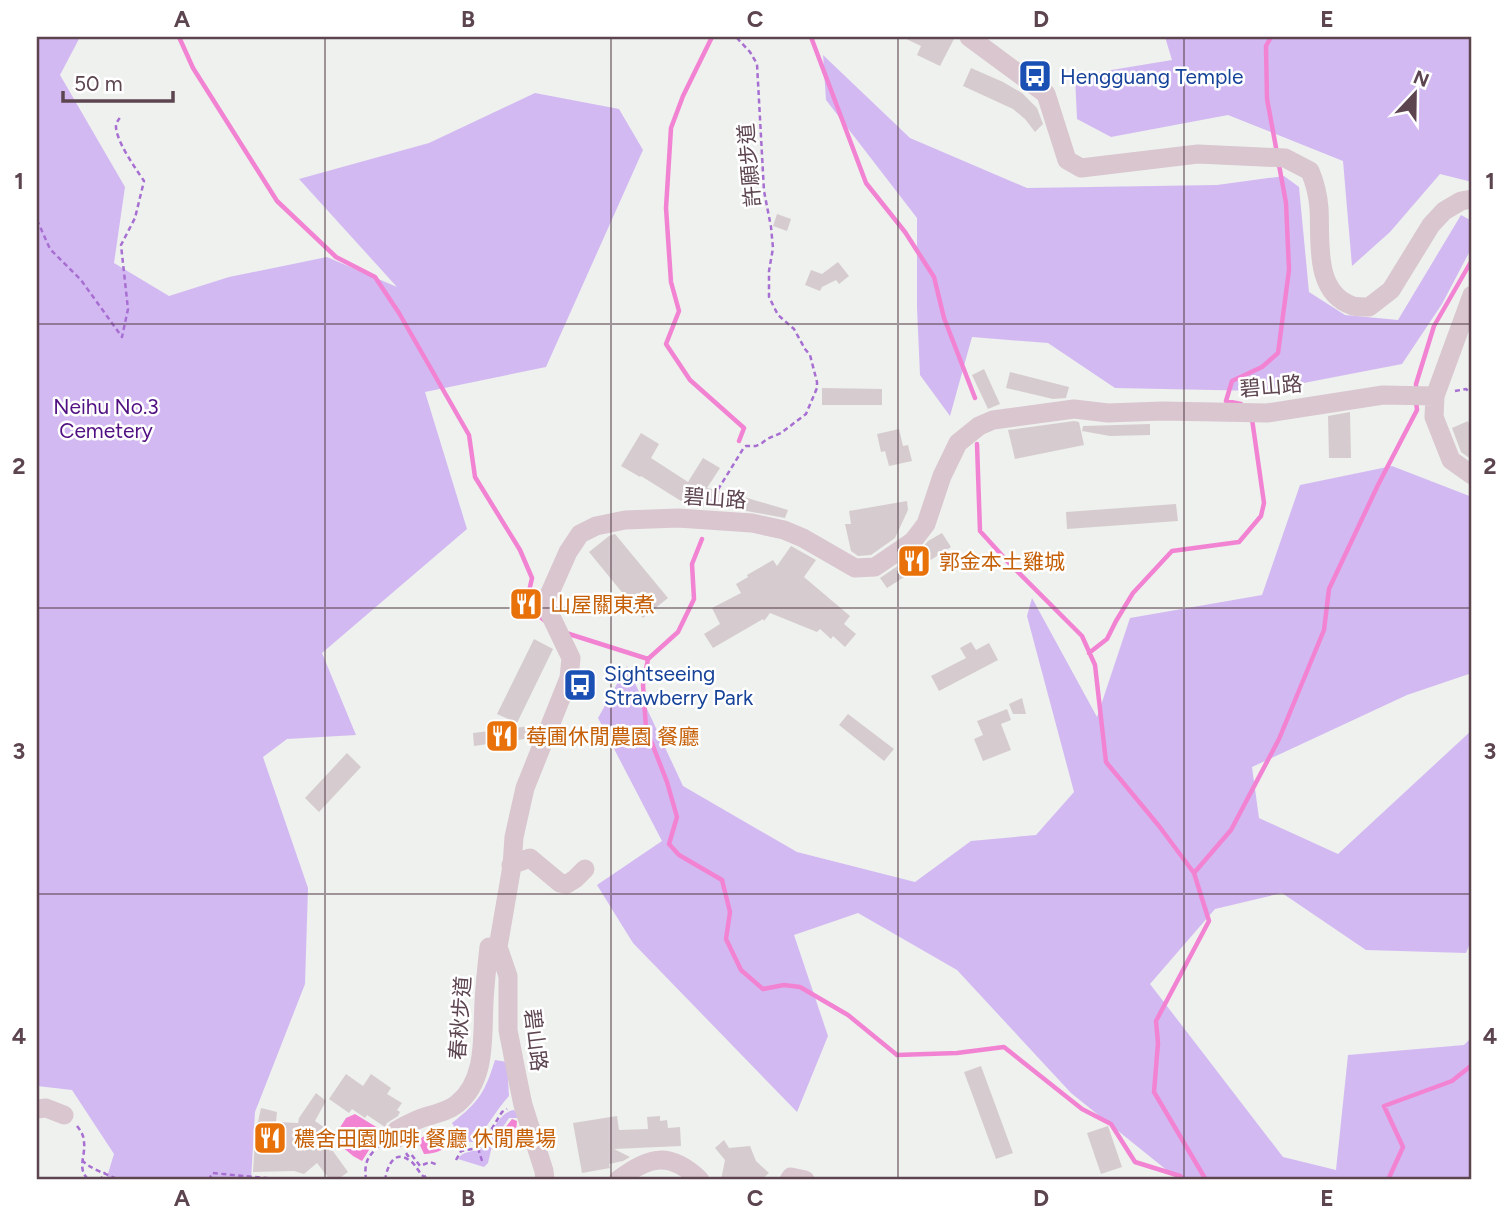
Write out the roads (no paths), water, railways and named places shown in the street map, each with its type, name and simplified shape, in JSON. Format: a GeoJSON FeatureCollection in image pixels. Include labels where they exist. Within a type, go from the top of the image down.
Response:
{"type":"FeatureCollection","features":[{"type":"Feature","properties":{"kind":"street"},"geometry":{"type":"LineString","coordinates":[[969,37],[1046,94],[1067,160],[1081,168],[1198,154],[1285,158],[1310,171],[1317,190],[1321,259],[1325,278],[1335,296],[1353,306],[1369,307],[1391,290],[1432,225],[1444,211],[1461,201],[1472,199]]}},
{"type":"Feature","properties":{"kind":"street"},"geometry":{"type":"LineString","coordinates":[[1472,295],[1435,396],[1434,416],[1451,460],[1472,475]]}},
{"type":"Feature","properties":{"kind":"street","name":"碧山路"},"geometry":{"type":"LineString","coordinates":[[545,1180],[523,1105],[508,1030],[508,976],[498,947],[512,865],[514,836],[525,788],[569,678],[571,658],[545,604],[568,552],[580,534],[596,526],[625,520],[678,518],[751,523],[783,530],[803,538],[855,568],[875,567],[913,541],[926,524],[942,476],[958,443],[979,426],[993,420],[1074,409],[1108,413],[1267,413],[1382,395],[1435,396]]}},
{"type":"Feature","properties":{"kind":"street"},"geometry":{"type":"LineString","coordinates":[[512,865],[530,858],[560,883],[567,884],[585,869]]}},
{"type":"Feature","properties":{"kind":"street","name":"春秋步道"},"geometry":{"type":"LineString","coordinates":[[398,1140],[397,1130],[449,1110],[471,1089],[482,1053],[489,947],[498,947]]}},
{"type":"Feature","properties":{"kind":"street"},"geometry":{"type":"LineString","coordinates":[[37,1109],[46,1108],[64,1115]]}},
{"type":"Feature","properties":{"kind":"street"},"geometry":{"type":"LineString","coordinates":[[618,1180],[650,1160],[671,1160],[700,1180]]}},
{"type":"Feature","properties":{"kind":"street"},"geometry":{"type":"LineString","coordinates":[[789,1180],[791,1177],[805,1180]]}},
{"type":"Feature","properties":{"kind":"waterway"},"geometry":{"type":"LineString","coordinates":[[179,37],[193,68],[277,201],[336,257],[375,277],[399,313],[469,435],[475,477],[520,550],[532,578],[526,605],[544,620]]}},
{"type":"Feature","properties":{"kind":"waterway"},"geometry":{"type":"LineString","coordinates":[[712,37],[683,96],[671,128],[666,208],[671,282],[679,311],[666,344],[690,380],[744,428],[739,441]]}},
{"type":"Feature","properties":{"kind":"waterway"},"geometry":{"type":"LineString","coordinates":[[811,37],[866,183],[905,232],[934,277],[944,318],[975,398]]}},
{"type":"Feature","properties":{"kind":"waterway"},"geometry":{"type":"LineString","coordinates":[[1271,37],[1266,46],[1267,99],[1277,153]]}},
{"type":"Feature","properties":{"kind":"waterway"},"geometry":{"type":"LineString","coordinates":[[1241,404],[1226,401],[1232,381],[1262,367],[1278,353],[1289,270],[1286,203],[1279,165]]}},
{"type":"Feature","properties":{"kind":"waterway"},"geometry":{"type":"LineString","coordinates":[[1416,389],[1434,326],[1472,260]]}},
{"type":"Feature","properties":{"kind":"waterway"},"geometry":{"type":"LineString","coordinates":[[1194,873],[1231,830],[1279,739],[1324,630],[1329,589],[1417,410],[1416,401]]}},
{"type":"Feature","properties":{"kind":"waterway"},"geometry":{"type":"LineString","coordinates":[[1089,653],[1107,639],[1133,593],[1172,551],[1239,542],[1261,516],[1264,503],[1252,419]]}},
{"type":"Feature","properties":{"kind":"waterway"},"geometry":{"type":"LineString","coordinates":[[977,444],[980,531],[1082,636],[1095,665],[1106,762],[1194,873],[1209,921],[1156,1021],[1158,1043],[1154,1092],[1206,1180]]}},
{"type":"Feature","properties":{"kind":"waterway"},"geometry":{"type":"LineString","coordinates":[[702,539],[692,564],[694,599],[678,632],[648,659],[643,685],[646,728],[677,817],[669,844],[679,855],[722,880],[730,912],[726,939],[741,970],[763,989],[784,985],[800,987],[848,1015],[897,1055],[957,1053],[1004,1047],[1082,1109],[1111,1124],[1135,1162],[1185,1180]]}},
{"type":"Feature","properties":{"kind":"waterway"},"geometry":{"type":"LineString","coordinates":[[566,633],[648,659]]}},
{"type":"Feature","properties":{"kind":"waterway"},"geometry":{"type":"LineString","coordinates":[[1388,1180],[1403,1147],[1384,1106],[1452,1081],[1472,1065]]}},
{"type":"Feature","properties":{"kind":"place","name":"Hengguang Temple"},"geometry":{"type":"Point","coordinates":[1035,76]}},
{"type":"Feature","properties":{"kind":"place","name":"郭金本土雞城"},"geometry":{"type":"Point","coordinates":[914,561]}},
{"type":"Feature","properties":{"kind":"place","name":"山屋關東煮"},"geometry":{"type":"Point","coordinates":[526,604]}},
{"type":"Feature","properties":{"kind":"place","name":"Sightseeing Strawberry Park"},"geometry":{"type":"Point","coordinates":[580,685]}},
{"type":"Feature","properties":{"kind":"place","name":"莓圃休閒農園 餐廳"},"geometry":{"type":"Point","coordinates":[502,736]}},
{"type":"Feature","properties":{"kind":"place","name":"穠舍田園咖啡 餐廳 休閒農場"},"geometry":{"type":"Point","coordinates":[270,1138]}},
{"type":"Feature","properties":{"kind":"park label","name":"Neihu No.3 Cemetery"},"geometry":{"type":"Point","coordinates":[106,418]}}]}
